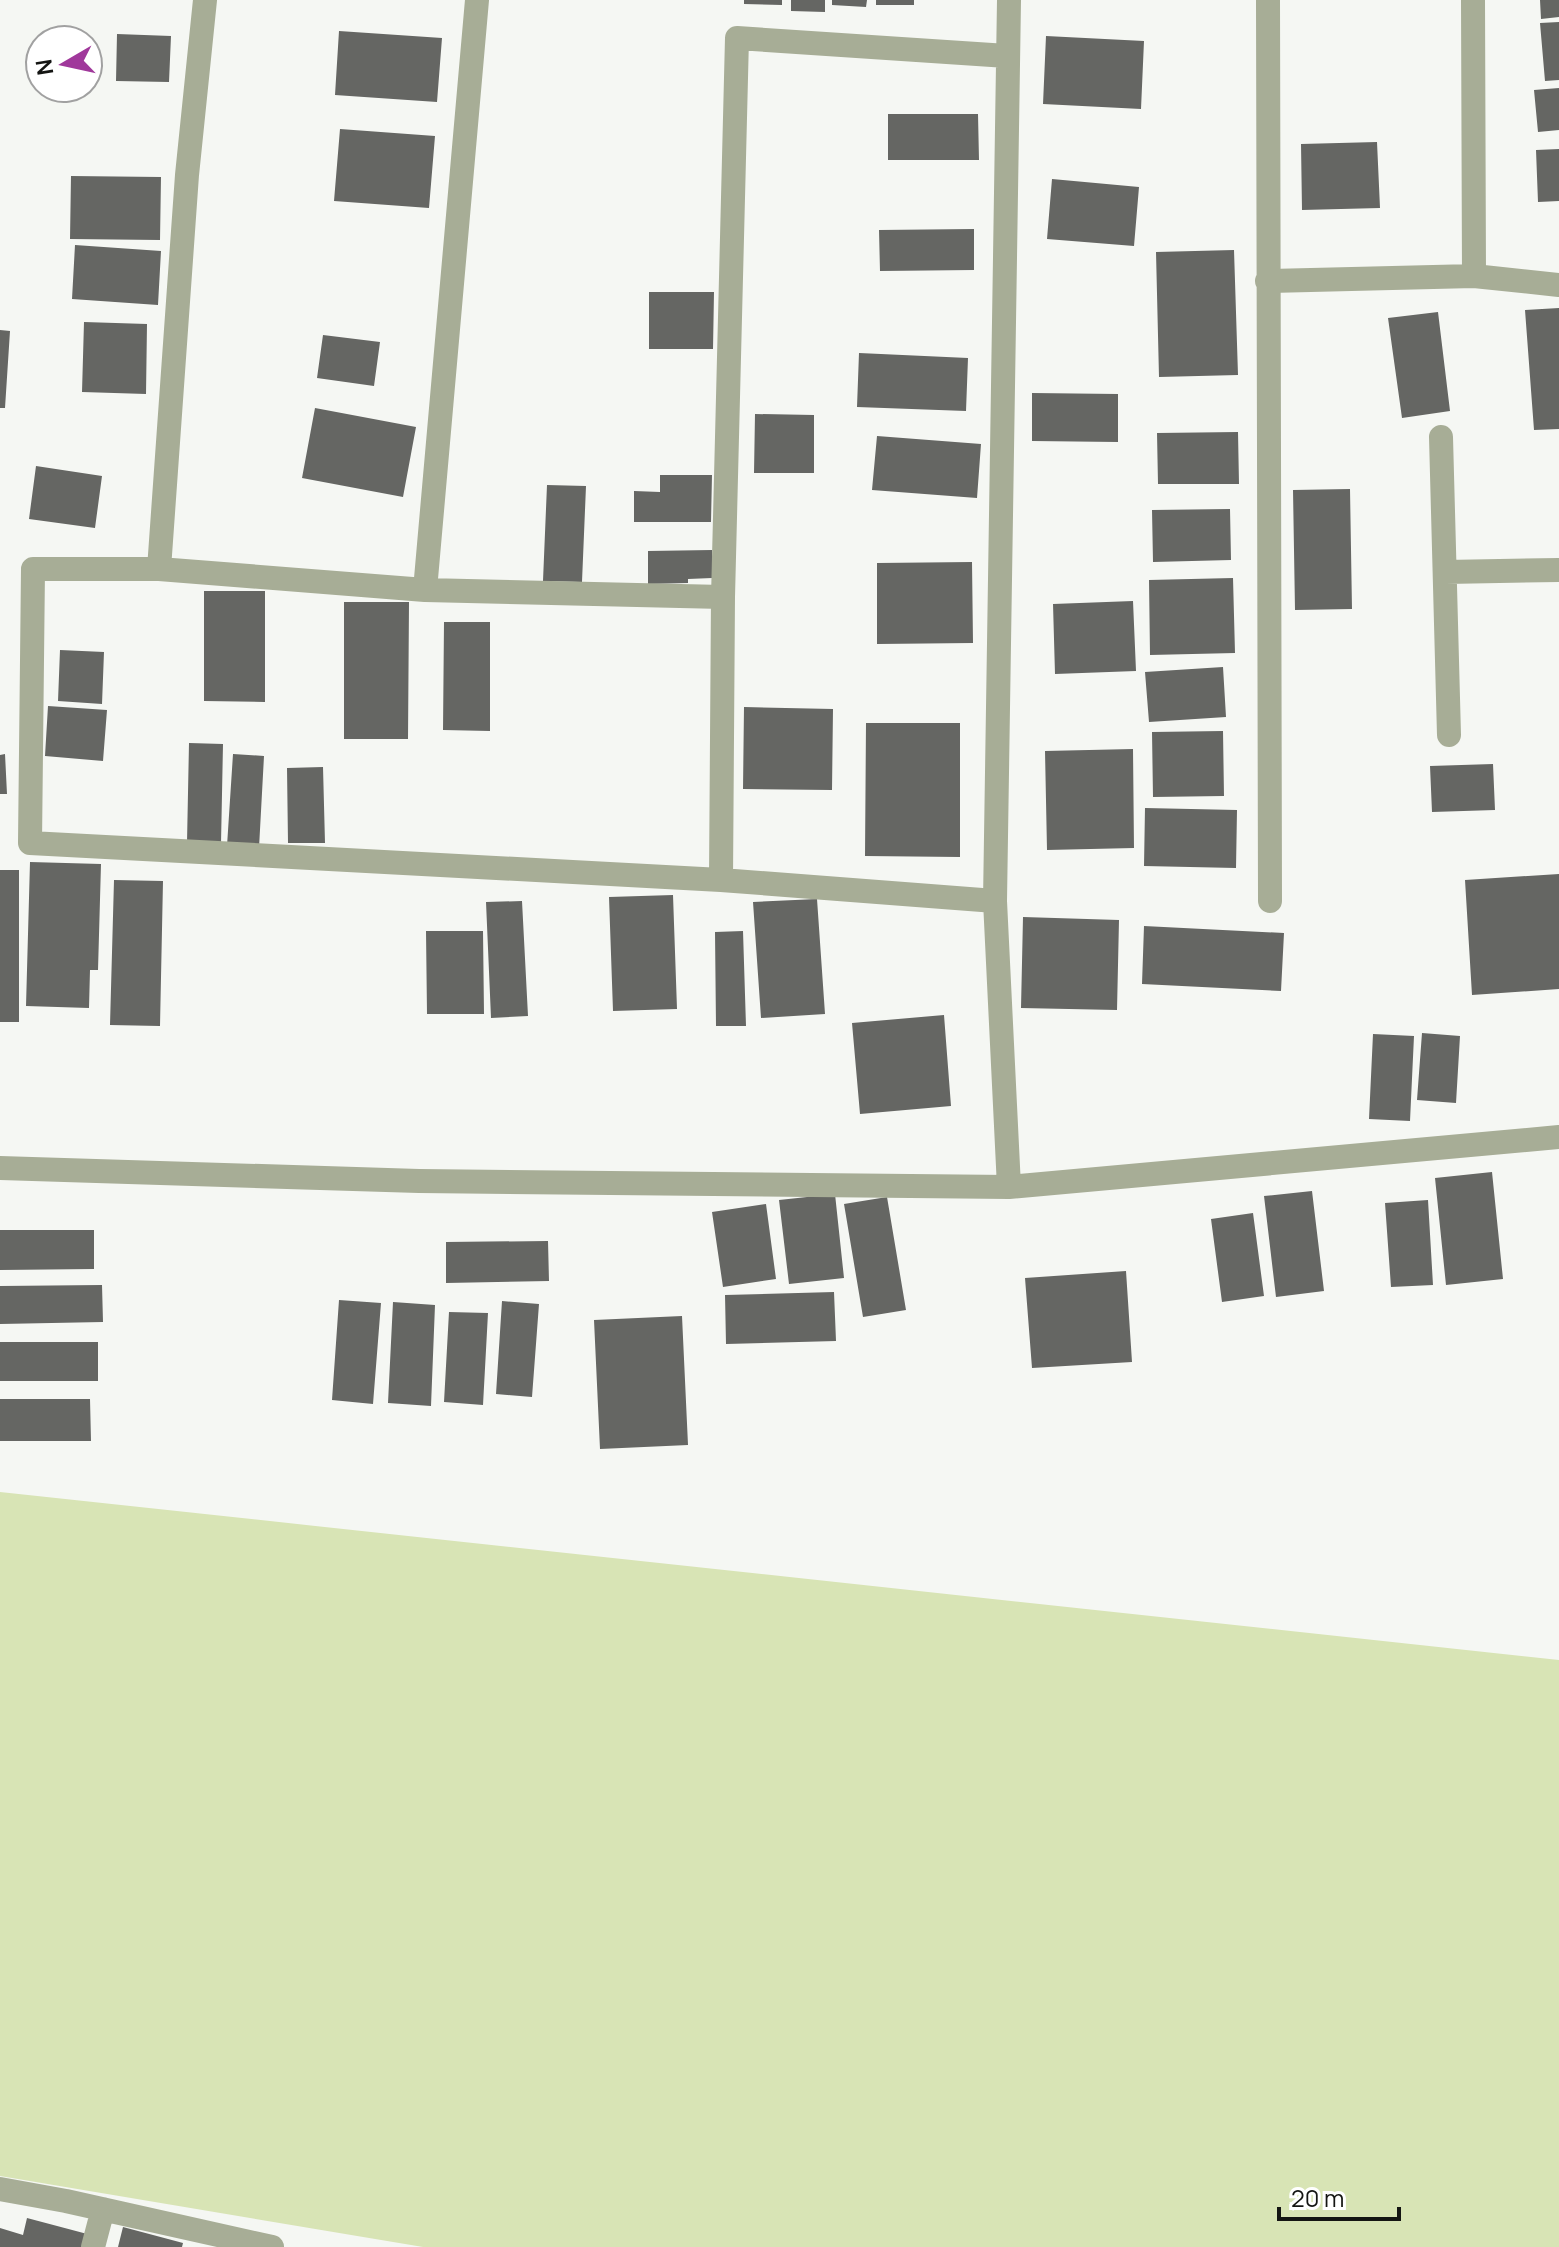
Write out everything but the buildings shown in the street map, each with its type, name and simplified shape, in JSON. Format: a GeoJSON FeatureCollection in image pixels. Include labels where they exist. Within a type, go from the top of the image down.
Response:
{"type":"FeatureCollection","features":[{"type":"Feature","properties":{"kind":"street"},"geometry":{"type":"LineString","coordinates":[[159,569],[187,175],[205,0]]}},
{"type":"Feature","properties":{"kind":"street"},"geometry":{"type":"LineString","coordinates":[[425,590],[477,0]]}},
{"type":"Feature","properties":{"kind":"street"},"geometry":{"type":"LineString","coordinates":[[1009,0],[995,901],[1009,1187]]}},
{"type":"Feature","properties":{"kind":"street"},"geometry":{"type":"LineString","coordinates":[[1268,0],[1270,901]]}},
{"type":"Feature","properties":{"kind":"street"},"geometry":{"type":"LineString","coordinates":[[1473,0],[1474,276]]}},
{"type":"Feature","properties":{"kind":"street"},"geometry":{"type":"LineString","coordinates":[[721,880],[723,597],[737,38],[1007,56]]}},
{"type":"Feature","properties":{"kind":"street"},"geometry":{"type":"LineString","coordinates":[[1267,281],[1474,276],[1559,285]]}},
{"type":"Feature","properties":{"kind":"street"},"geometry":{"type":"LineString","coordinates":[[1441,437],[1449,735]]}},
{"type":"Feature","properties":{"kind":"street"},"geometry":{"type":"LineString","coordinates":[[723,597],[425,590],[159,569],[33,569],[30,843],[721,880],[995,901]]}},
{"type":"Feature","properties":{"kind":"street"},"geometry":{"type":"LineString","coordinates":[[1446,572],[1559,570]]}},
{"type":"Feature","properties":{"kind":"street"},"geometry":{"type":"LineString","coordinates":[[0,1168],[419,1181],[1009,1187],[1559,1137]]}},
{"type":"Feature","properties":{"kind":"street"},"geometry":{"type":"LineString","coordinates":[[0,2189],[272,2247]]}},
{"type":"Feature","properties":{"kind":"street"},"geometry":{"type":"LineString","coordinates":[[93,2247],[103,2209]]}},
{"type":"Feature","properties":{"kind":"green space"},"geometry":{"type":"Polygon","coordinates":[[[0,1492],[1559,1660],[1559,2247],[423,2247],[0,2176],[0,1492]]]}}]}
